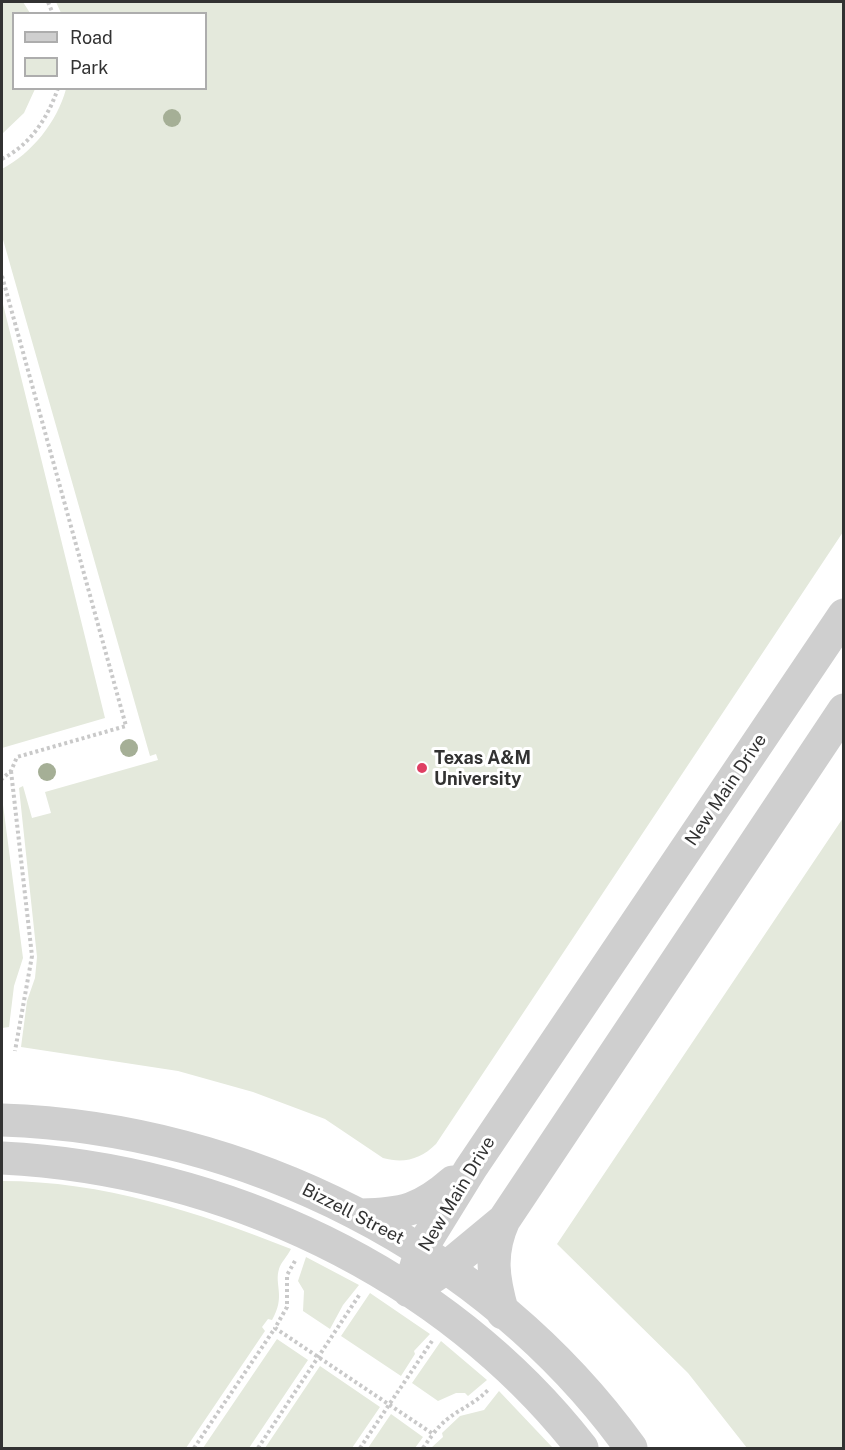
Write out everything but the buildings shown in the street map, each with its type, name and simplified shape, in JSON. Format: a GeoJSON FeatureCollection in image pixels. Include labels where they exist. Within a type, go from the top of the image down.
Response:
{"type":"FeatureCollection","features":[{"type":"Feature","properties":{"kind":"street","name":"New Main Drive"},"geometry":{"type":"LineString","coordinates":[[409,1292],[433,1259],[471,1168],[843,615]]}},
{"type":"Feature","properties":{"kind":"street"},"geometry":{"type":"LineString","coordinates":[[796,687],[842,713]]}},
{"type":"Feature","properties":{"kind":"street","name":"New Main Drive"},"geometry":{"type":"LineString","coordinates":[[433,1259],[504,1220],[842,713]]}},
{"type":"Feature","properties":{"kind":"street","name":"Bizzell Street"},"geometry":{"type":"LineString","coordinates":[[2,1120],[76,1127],[148,1138],[189,1148],[266,1173],[360,1215],[433,1259],[502,1313],[567,1372],[631,1449]]}},
{"type":"Feature","properties":{"kind":"street"},"geometry":{"type":"LineString","coordinates":[[2,1158],[89,1166],[160,1180],[193,1189],[308,1234],[409,1292],[448,1318],[545,1404],[582,1449]]}},
{"type":"Feature","properties":{"kind":"street"},"geometry":{"type":"LineString","coordinates":[[360,1215],[389,1215],[418,1208],[471,1168]]}},
{"type":"Feature","properties":{"kind":"street"},"geometry":{"type":"LineString","coordinates":[[502,1313],[492,1262],[496,1236],[504,1220]]}},
{"type":"Feature","properties":{"kind":"path"},"geometry":{"type":"LineString","coordinates":[[2,159],[34,133],[45,118],[57,90]]}},
{"type":"Feature","properties":{"kind":"path"},"geometry":{"type":"LineString","coordinates":[[2,276],[126,726],[18,757],[11,771],[2,779]]}},
{"type":"Feature","properties":{"kind":"path"},"geometry":{"type":"LineString","coordinates":[[11,771],[32,956],[15,1051]]}},
{"type":"Feature","properties":{"kind":"path"},"geometry":{"type":"LineString","coordinates":[[194,1449],[287,1307],[287,1275],[292,1268]]}},
{"type":"Feature","properties":{"kind":"path"},"geometry":{"type":"LineString","coordinates":[[258,1449],[356,1300]]}},
{"type":"Feature","properties":{"kind":"path"},"geometry":{"type":"LineString","coordinates":[[275,1328],[433,1434]]}},
{"type":"Feature","properties":{"kind":"path"},"geometry":{"type":"LineString","coordinates":[[360,1449],[426,1349]]}},
{"type":"Feature","properties":{"kind":"path"},"geometry":{"type":"LineString","coordinates":[[423,1449],[449,1416],[472,1405],[483,1395]]}},
{"type":"Feature","properties":{"kind":"green space"},"geometry":{"type":"Polygon","coordinates":[[[2,2],[23,2],[29,12],[12,12],[12,90],[35,90],[24,113],[2,134],[2,2]]]}},
{"type":"Feature","properties":{"kind":"green space","name":"Texas A&M University"},"geometry":{"type":"Polygon","coordinates":[[[56,2],[843,2],[843,532],[436,1144],[412,1159],[383,1158],[325,1119],[253,1092],[178,1071],[21,1047],[27,1001],[35,978],[37,957],[19,788],[23,786],[32,818],[51,813],[45,792],[158,760],[156,754],[150,756],[2,236],[2,169],[23,154],[42,135],[50,125],[66,90],[207,90],[207,12],[61,12],[56,2]]]}},
{"type":"Feature","properties":{"kind":"green space"},"geometry":{"type":"Polygon","coordinates":[[[2,300],[105,718],[2,748],[2,300]]]}},
{"type":"Feature","properties":{"kind":"green space"},"geometry":{"type":"Polygon","coordinates":[[[2,797],[23,958],[14,986],[9,1027],[2,1028],[2,797]]]}},
{"type":"Feature","properties":{"kind":"green space"},"geometry":{"type":"Polygon","coordinates":[[[843,818],[843,1448],[747,1448],[688,1373],[557,1244],[843,818]]]}},
{"type":"Feature","properties":{"kind":"green space"},"geometry":{"type":"Polygon","coordinates":[[[2,1181],[76,1186],[149,1201],[221,1223],[291,1249],[279,1269],[279,1298],[272,1320],[268,1319],[262,1327],[265,1331],[186,1448],[2,1448],[2,1181]]]}},
{"type":"Feature","properties":{"kind":"green space"},"geometry":{"type":"Polygon","coordinates":[[[306,1257],[359,1285],[343,1305],[330,1329],[303,1311],[304,1291],[298,1281],[306,1257]]]}},
{"type":"Feature","properties":{"kind":"green space"},"geometry":{"type":"Polygon","coordinates":[[[370,1293],[430,1334],[414,1351],[415,1354],[401,1376],[341,1336],[370,1293]]]}},
{"type":"Feature","properties":{"kind":"green space"},"geometry":{"type":"Polygon","coordinates":[[[277,1339],[308,1360],[249,1448],[203,1448],[277,1339]]]}},
{"type":"Feature","properties":{"kind":"green space"},"geometry":{"type":"Polygon","coordinates":[[[441,1341],[487,1380],[468,1396],[465,1393],[456,1393],[438,1401],[412,1383],[441,1341]]]}},
{"type":"Feature","properties":{"kind":"green space"},"geometry":{"type":"Polygon","coordinates":[[[320,1366],[380,1407],[352,1448],[265,1448],[320,1366]]]}},
{"type":"Feature","properties":{"kind":"green space"},"geometry":{"type":"Polygon","coordinates":[[[499,1391],[553,1448],[431,1448],[443,1437],[442,1433],[460,1416],[484,1410],[499,1391]]]}},
{"type":"Feature","properties":{"kind":"green space"},"geometry":{"type":"Polygon","coordinates":[[[391,1414],[423,1437],[415,1448],[368,1448],[391,1414]]]}},
{"type":"Feature","properties":{"kind":"place","name":"Texas A&M University"},"geometry":{"type":"Point","coordinates":[422,768]}}]}
